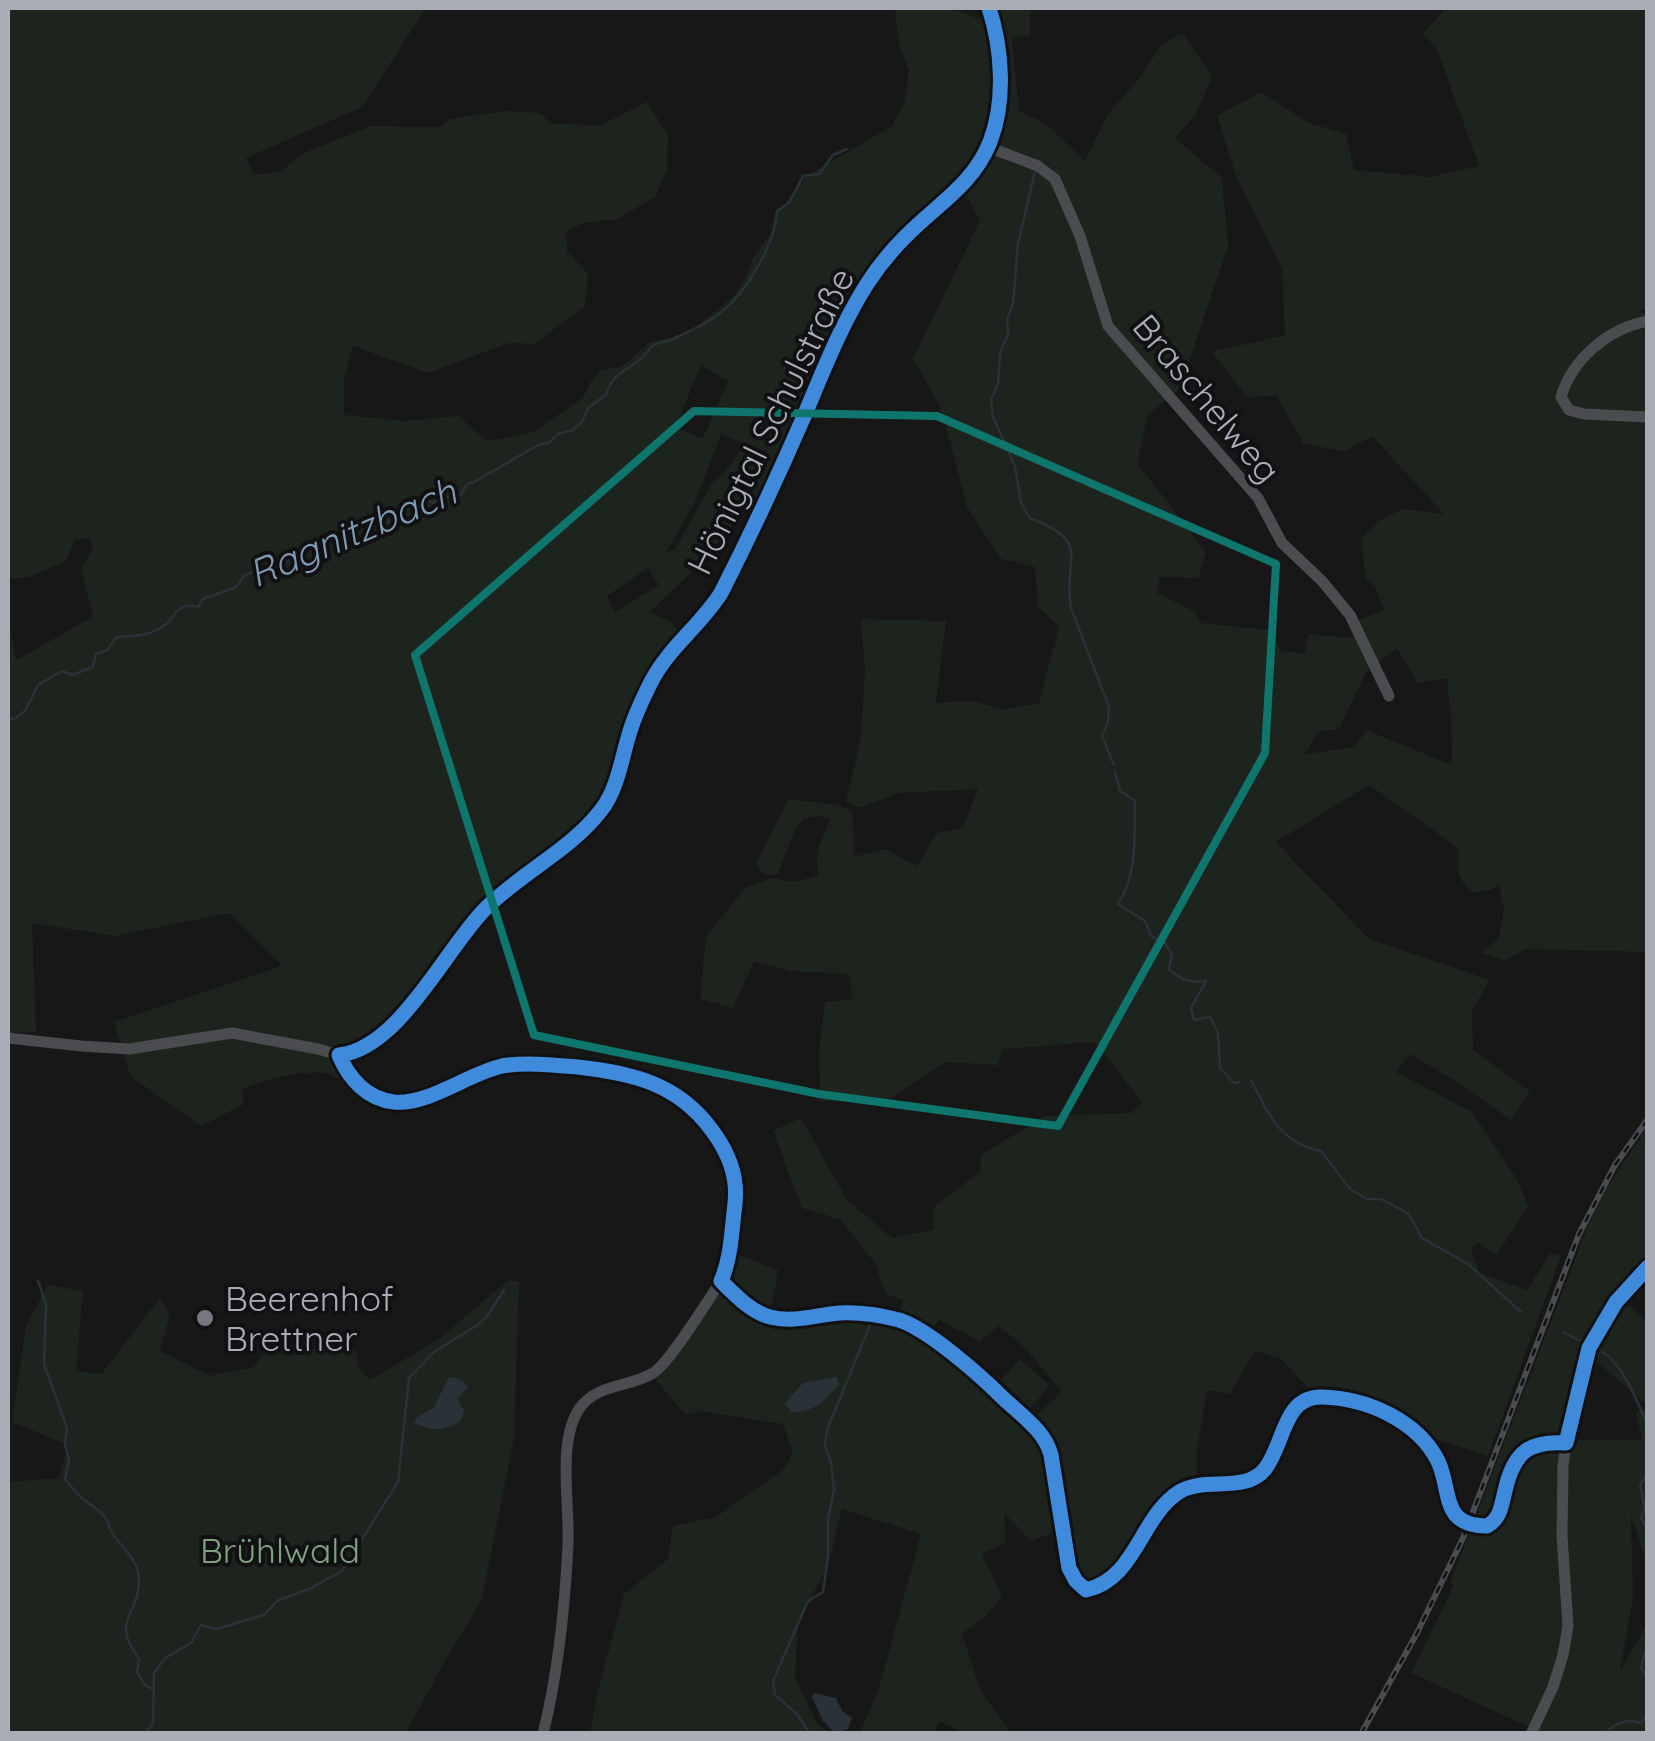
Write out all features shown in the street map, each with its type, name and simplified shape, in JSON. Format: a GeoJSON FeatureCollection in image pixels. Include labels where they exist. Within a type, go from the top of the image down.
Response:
{"type":"FeatureCollection","features":[{"type":"Feature","properties":{"kind":"street","name":"Hönigtal Schulstraße"},"geometry":{"type":"LineString","coordinates":[[339,1056],[357,1051],[394,1024],[471,923],[498,896],[575,837],[606,804],[652,679],[722,593],[850,311],[886,258],[963,186],[988,146],[999,106],[999,60],[989,8]]}},
{"type":"Feature","properties":{"kind":"street","name":"Braschelweg"},"geometry":{"type":"LineString","coordinates":[[988,146],[1038,166],[1056,179],[1080,236],[1108,326],[1258,498],[1282,543],[1322,581],[1350,616],[1389,696]]}},
{"type":"Feature","properties":{"kind":"street"},"geometry":{"type":"LineString","coordinates":[[1648,321],[1612,333],[1592,350],[1566,378],[1561,397],[1569,410],[1584,414],[1648,417]]}},
{"type":"Feature","properties":{"kind":"street"},"geometry":{"type":"LineString","coordinates":[[8,1038],[130,1049],[232,1034],[339,1056],[344,1069],[368,1094],[391,1102],[412,1100],[501,1066],[566,1066],[618,1072],[671,1092],[702,1116],[718,1138],[736,1187],[725,1272],[655,1373],[594,1394],[579,1410],[571,1429],[565,1479],[569,1541],[552,1698],[543,1734]]}},
{"type":"Feature","properties":{"kind":"street"},"geometry":{"type":"LineString","coordinates":[[1531,1734],[1553,1687],[1568,1626],[1562,1536],[1566,1443],[1589,1348],[1616,1302],[1648,1267]]}},
{"type":"Feature","properties":{"kind":"street"},"geometry":{"type":"LineString","coordinates":[[721,1281],[746,1304],[770,1317],[870,1314],[904,1322],[938,1343],[985,1381],[1045,1438],[1069,1568],[1076,1582],[1086,1590],[1100,1586],[1115,1574],[1160,1510],[1178,1493],[1197,1485],[1249,1480],[1258,1475],[1267,1466],[1295,1406],[1306,1398],[1335,1397],[1371,1404],[1400,1422],[1418,1436],[1438,1462],[1455,1516],[1479,1526],[1495,1522],[1510,1472],[1520,1454],[1539,1443],[1566,1443]]}},
{"type":"Feature","properties":{"kind":"highlighted area"},"geometry":{"type":"Polygon","coordinates":[[[694,411],[937,416],[1276,564],[1265,753],[1058,1126],[819,1094],[534,1035],[415,655],[694,411]]]}},
{"type":"Feature","properties":{"kind":"green space"},"geometry":{"type":"Polygon","coordinates":[[[940,7],[988,20],[995,19],[993,8],[1030,8],[1030,35],[1012,38],[1019,111],[1045,123],[1085,161],[1107,115],[1139,79],[1162,44],[1182,33],[1212,76],[1196,114],[1175,138],[1222,178],[1228,246],[1180,389],[1148,415],[1137,463],[1206,552],[1198,578],[1160,577],[1157,593],[1196,612],[1200,623],[1269,630],[1281,651],[1305,654],[1308,634],[1352,638],[1356,621],[1384,610],[1375,586],[1366,579],[1361,539],[1378,521],[1403,509],[1444,514],[1372,436],[1344,452],[1303,443],[1277,396],[1247,397],[1212,352],[1285,335],[1282,268],[1237,179],[1217,116],[1261,92],[1309,123],[1346,134],[1354,170],[1431,177],[1479,166],[1437,49],[1423,33],[1446,8],[1647,8],[1648,307],[1639,312],[1648,314],[1647,952],[1525,949],[1505,961],[1481,953],[1499,938],[1504,909],[1499,885],[1473,892],[1459,874],[1459,851],[1369,785],[1276,842],[1369,939],[1490,980],[1472,1010],[1473,1050],[1530,1091],[1511,1120],[1410,1054],[1396,1072],[1472,1112],[1518,1181],[1528,1207],[1496,1256],[1478,1242],[1471,1250],[1480,1273],[1527,1290],[1550,1254],[1561,1256],[1488,1456],[1423,1435],[1405,1418],[1334,1393],[1311,1391],[1280,1358],[1255,1351],[1229,1394],[1207,1390],[1197,1452],[1197,1485],[1178,1493],[1100,1587],[1076,1581],[1064,1529],[1031,1541],[1004,1513],[1006,1542],[982,1554],[1002,1596],[986,1616],[962,1634],[981,1692],[1012,1733],[964,1733],[939,1721],[933,1733],[860,1733],[879,1688],[921,1534],[842,1509],[829,1563],[798,1623],[795,1678],[817,1724],[830,1733],[590,1733],[624,1594],[668,1559],[673,1526],[716,1517],[783,1470],[793,1453],[783,1424],[701,1411],[686,1415],[655,1379],[664,1371],[734,1253],[778,1270],[767,1319],[802,1322],[828,1320],[839,1313],[899,1315],[903,1300],[886,1294],[875,1263],[840,1219],[802,1208],[773,1131],[801,1118],[847,1200],[892,1238],[933,1230],[934,1207],[980,1172],[981,1155],[1045,1116],[1132,1113],[1142,1102],[1095,1042],[1002,1049],[998,1065],[946,1062],[887,1100],[820,1101],[819,1049],[825,1002],[852,999],[849,974],[792,971],[754,961],[733,1008],[700,999],[706,937],[745,888],[772,878],[795,882],[818,875],[817,852],[830,820],[821,816],[803,819],[777,875],[763,874],[756,863],[789,799],[840,805],[853,813],[854,857],[885,849],[917,866],[937,833],[963,828],[978,789],[898,793],[860,808],[846,802],[861,736],[865,671],[861,619],[946,621],[936,703],[972,701],[1002,709],[1039,704],[1059,626],[1038,607],[1035,567],[1001,559],[967,507],[941,408],[913,359],[980,220],[959,183],[866,285],[760,498],[754,499],[701,563],[650,612],[673,623],[679,638],[622,741],[603,821],[548,865],[535,861],[495,891],[461,928],[397,1013],[366,1039],[332,1058],[357,1080],[387,1095],[386,1108],[363,1102],[334,1076],[301,1073],[242,1089],[244,1104],[201,1126],[130,1076],[114,1022],[282,966],[230,913],[115,936],[32,923],[36,1032],[8,1033],[8,615],[16,660],[93,617],[81,570],[93,547],[89,538],[75,540],[66,561],[30,577],[8,579],[8,8],[426,8],[362,107],[246,158],[254,175],[280,172],[304,153],[371,126],[442,127],[449,119],[506,111],[540,113],[551,124],[601,125],[647,102],[668,135],[667,169],[656,196],[618,219],[583,223],[566,232],[567,251],[588,274],[585,306],[534,344],[509,343],[428,373],[353,346],[344,378],[344,415],[405,421],[458,416],[487,441],[533,432],[583,398],[602,369],[621,367],[649,343],[690,332],[734,296],[771,233],[775,217],[805,177],[892,126],[904,103],[909,71],[899,45],[895,10],[940,7]],[[701,365],[675,428],[703,438],[728,381],[701,365]],[[721,434],[695,502],[666,552],[675,549],[712,483],[745,444],[721,434]],[[648,568],[607,596],[615,612],[659,585],[648,568]],[[1397,648],[1366,672],[1339,729],[1317,732],[1306,754],[1355,747],[1366,730],[1452,765],[1447,678],[1418,683],[1397,648]],[[939,1320],[926,1334],[1029,1422],[1062,1392],[1027,1350],[999,1326],[979,1341],[939,1320]]]}},
{"type":"Feature","properties":{"kind":"green space"},"geometry":{"type":"Polygon","coordinates":[[[1647,1128],[1647,1261],[1617,1295],[1647,1322],[1647,1404],[1593,1359],[1576,1440],[1642,1440],[1636,1413],[1647,1408],[1647,1564],[1631,1515],[1633,1597],[1620,1672],[1647,1624],[1647,1733],[1538,1733],[1411,1673],[1454,1585],[1450,1583],[1590,1221],[1606,1189],[1647,1128]]]}},
{"type":"Feature","properties":{"kind":"green space","name":"Brühlwald"},"geometry":{"type":"Polygon","coordinates":[[[508,1280],[519,1282],[514,1437],[482,1600],[406,1733],[8,1734],[8,1482],[59,1478],[68,1445],[12,1422],[26,1326],[48,1285],[83,1291],[76,1372],[102,1373],[160,1298],[170,1316],[160,1351],[210,1376],[254,1367],[275,1334],[291,1346],[309,1350],[322,1346],[329,1328],[357,1353],[358,1367],[370,1380],[439,1339],[508,1280]]]}},
{"type":"Feature","properties":{"kind":"green space"},"geometry":{"type":"Polygon","coordinates":[[[1020,1359],[1050,1386],[1030,1408],[1001,1380],[1020,1359]]]}},
{"type":"Feature","properties":{"kind":"shaded area"},"geometry":{"type":"Polygon","coordinates":[[[449,1377],[468,1387],[457,1398],[464,1410],[460,1422],[438,1429],[414,1423],[434,1407],[449,1377]]]}},
{"type":"Feature","properties":{"kind":"shaded area"},"geometry":{"type":"Polygon","coordinates":[[[836,1377],[839,1384],[813,1408],[791,1412],[785,1403],[803,1383],[836,1377]]]}},
{"type":"Feature","properties":{"kind":"shaded area"},"geometry":{"type":"Polygon","coordinates":[[[814,1693],[836,1698],[842,1711],[852,1718],[848,1729],[835,1733],[823,1721],[812,1697],[814,1693]]]}},
{"type":"Feature","properties":{"kind":"waterway","name":"Ragnitzbach"},"geometry":{"type":"LineString","coordinates":[[8,718],[14,719],[25,711],[38,685],[62,671],[72,675],[93,667],[96,654],[107,650],[117,637],[159,629],[184,606],[198,607],[203,599],[236,587],[245,575],[283,565],[303,545],[321,543],[361,525],[383,526],[420,499],[434,503],[441,497],[459,497],[467,484],[538,445],[549,443],[557,434],[571,431],[581,423],[588,408],[606,395],[614,379],[651,348],[706,323],[734,300],[763,257],[777,211],[789,203],[803,176],[819,174],[833,155],[847,149]]}},
{"type":"Feature","properties":{"kind":"waterway"},"geometry":{"type":"LineString","coordinates":[[1035,171],[1018,244],[1008,335],[1000,352],[998,384],[991,400],[993,417],[1015,466],[1021,503],[1030,518],[1050,527],[1069,544],[1071,608],[1109,707],[1102,736],[1114,765]]}},
{"type":"Feature","properties":{"kind":"waterway"},"geometry":{"type":"LineString","coordinates":[[1115,772],[1120,791],[1135,801],[1132,867],[1118,904],[1145,921],[1151,936],[1165,943],[1172,954],[1169,969],[1186,980],[1206,981],[1191,1008],[1194,1020],[1210,1017],[1218,1033],[1220,1068],[1234,1083],[1239,1082]]}},
{"type":"Feature","properties":{"kind":"waterway"},"geometry":{"type":"LineString","coordinates":[[1251,1080],[1285,1134],[1321,1151],[1350,1189],[1409,1214],[1422,1238],[1468,1264],[1521,1312]]}},
{"type":"Feature","properties":{"kind":"waterway"},"geometry":{"type":"LineString","coordinates":[[38,1281],[46,1304],[44,1364],[67,1428],[65,1446],[69,1459],[65,1479],[105,1517],[135,1564],[138,1591],[126,1635],[139,1659],[137,1672],[144,1684],[154,1690]]}},
{"type":"Feature","properties":{"kind":"waterway"},"geometry":{"type":"LineString","coordinates":[[144,1734],[153,1724],[154,1673],[165,1658],[191,1643],[201,1625],[216,1629],[264,1615],[277,1601],[342,1571],[398,1482],[409,1378],[434,1352],[479,1324],[504,1290]]}},
{"type":"Feature","properties":{"kind":"waterway"},"geometry":{"type":"LineString","coordinates":[[810,1734],[797,1714],[775,1695],[773,1681],[808,1601],[823,1592],[834,1489],[825,1446],[827,1430],[870,1325]]}},
{"type":"Feature","properties":{"kind":"waterway"},"geometry":{"type":"LineString","coordinates":[[1563,1332],[1584,1343]]}},
{"type":"Feature","properties":{"kind":"waterway"},"geometry":{"type":"LineString","coordinates":[[1602,1352],[1623,1374],[1648,1425]]}},
{"type":"Feature","properties":{"kind":"waterway"},"geometry":{"type":"LineString","coordinates":[[1648,1473],[1640,1485],[1645,1508],[1641,1518],[1648,1530]]}},
{"type":"Feature","properties":{"kind":"waterway"},"geometry":{"type":"LineString","coordinates":[[1648,1642],[1641,1668],[1648,1678]]}},
{"type":"Feature","properties":{"kind":"waterway"},"geometry":{"type":"LineString","coordinates":[[1604,1734],[1621,1723],[1641,1723],[1648,1714]]}},
{"type":"Feature","properties":{"kind":"railway"},"geometry":{"type":"LineString","coordinates":[[1361,1734],[1417,1633],[1463,1538],[1579,1234],[1615,1165],[1648,1119]]}},
{"type":"Feature","properties":{"kind":"cycle path"},"geometry":{"type":"LineString","coordinates":[[989,8],[997,40],[1000,92],[995,126],[983,157],[964,183],[895,248],[858,300],[721,593],[651,682],[632,724],[607,801],[576,837],[486,908],[402,1016],[382,1035],[339,1055],[343,1064],[367,1092],[394,1102],[421,1099],[502,1066],[530,1064],[634,1077],[683,1101],[715,1135],[734,1176],[736,1198],[728,1260],[721,1281],[750,1307],[779,1319],[854,1313],[899,1320],[924,1333],[968,1366],[1044,1438],[1051,1455],[1069,1568],[1086,1590],[1116,1574],[1155,1516],[1179,1492],[1189,1487],[1257,1477],[1272,1458],[1292,1412],[1309,1399],[1356,1402],[1404,1423],[1438,1461],[1455,1513],[1461,1520],[1487,1526],[1500,1511],[1508,1478],[1524,1452],[1542,1444],[1566,1443],[1589,1348],[1616,1302],[1648,1267]]}},
{"type":"Feature","properties":{"kind":"place","name":"Beerenhof Brettner"},"geometry":{"type":"Point","coordinates":[205,1318]}}]}
